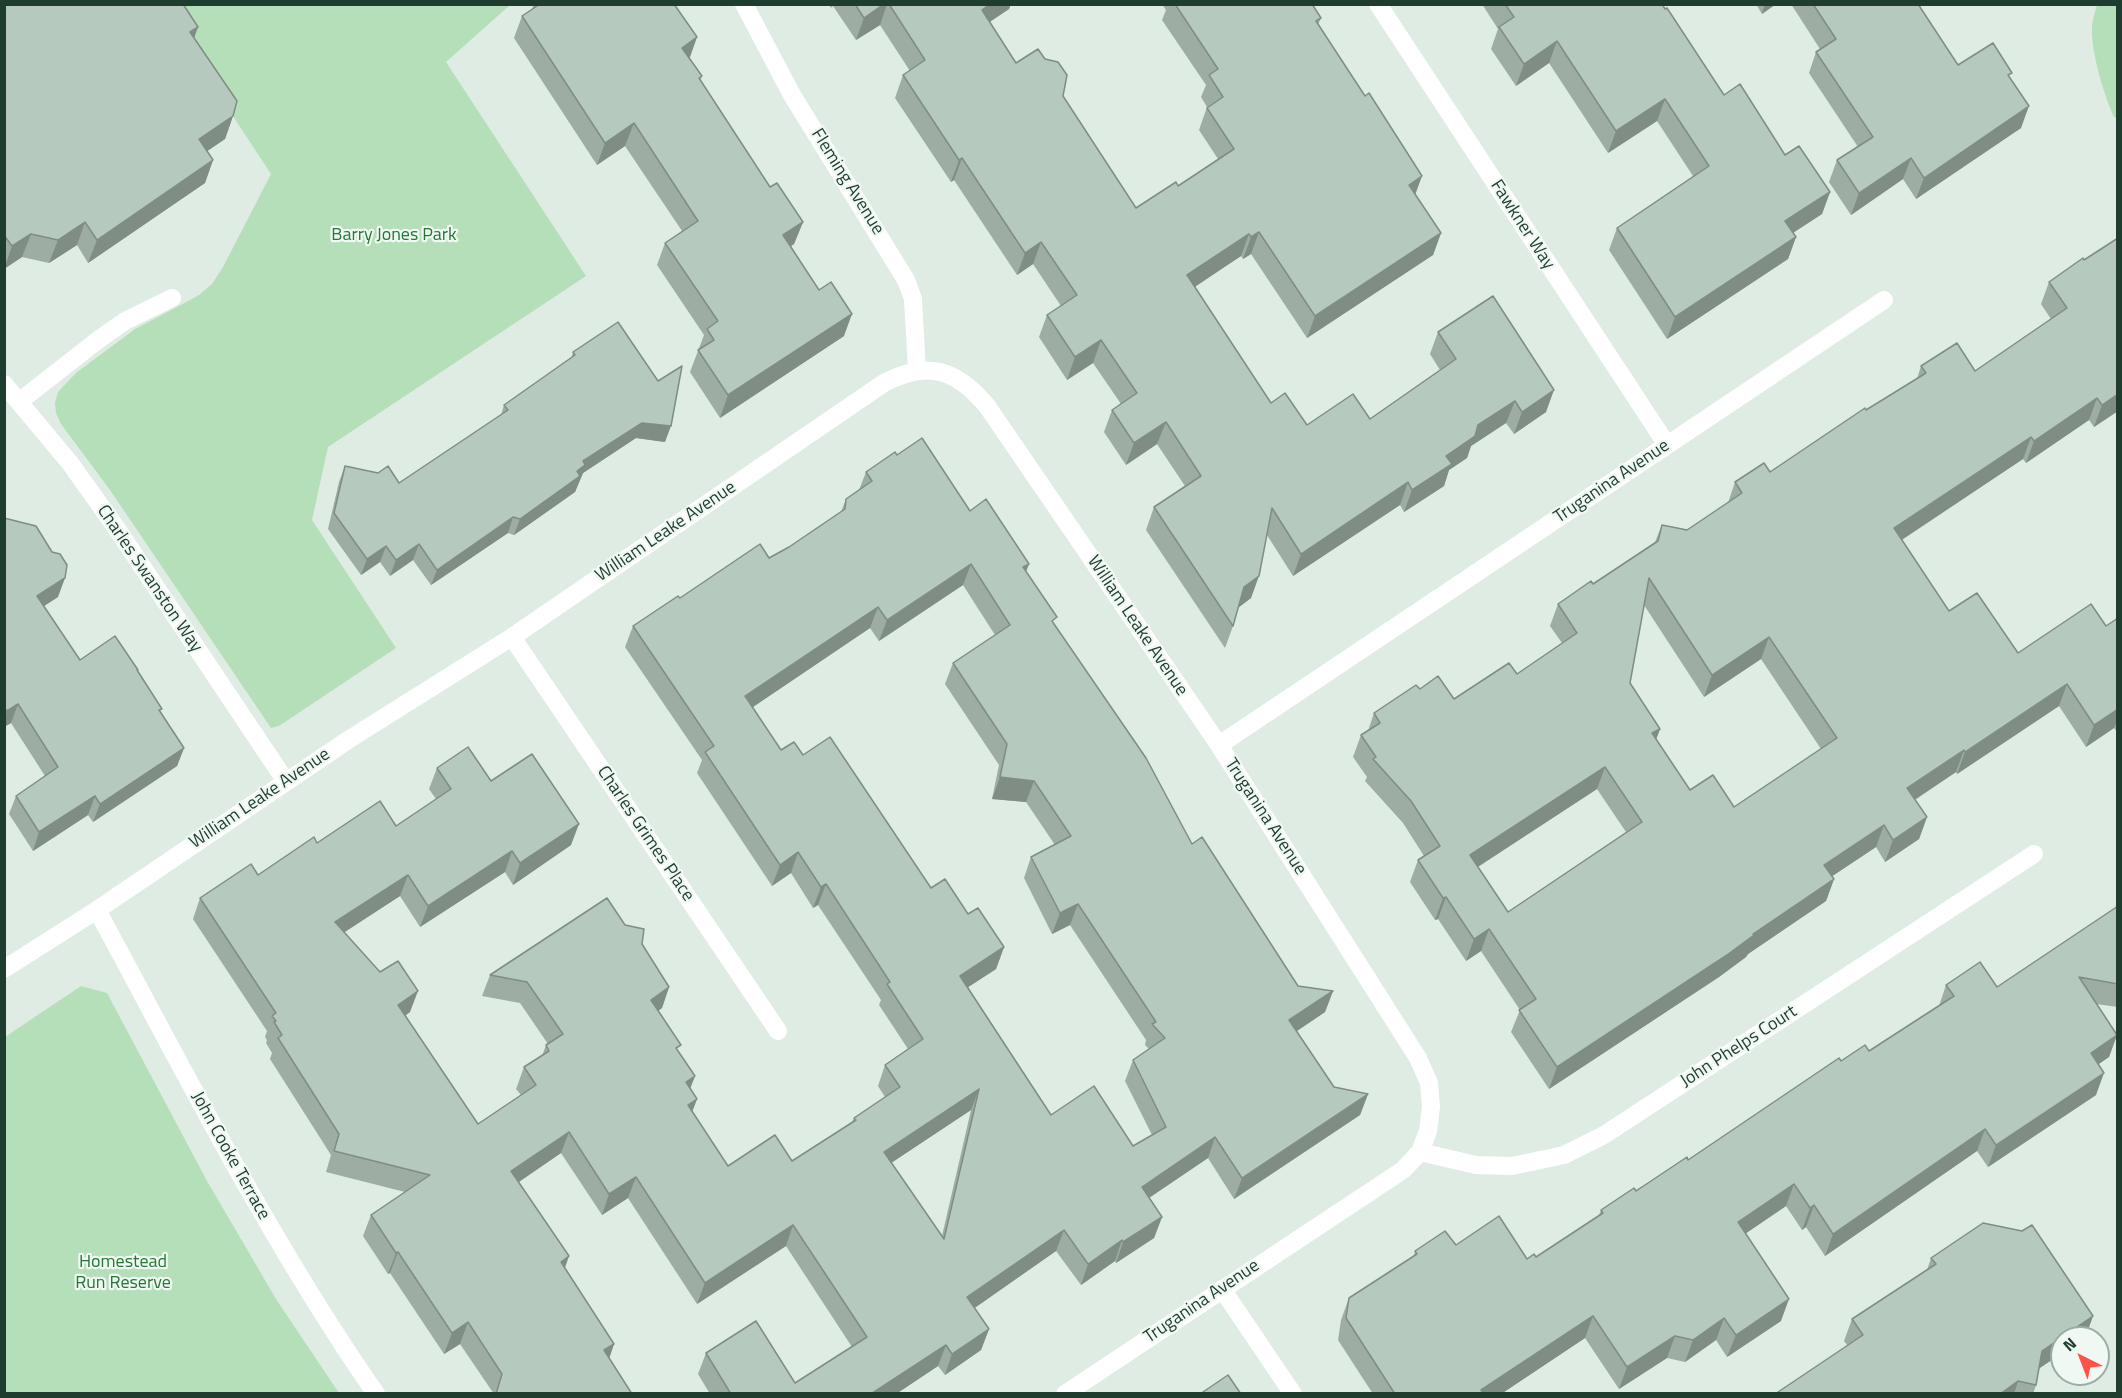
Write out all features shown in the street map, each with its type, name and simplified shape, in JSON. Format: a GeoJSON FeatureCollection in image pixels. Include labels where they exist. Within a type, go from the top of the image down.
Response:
{"type":"FeatureCollection","features":[{"type":"Feature","properties":{"kind":"street","name":"Fleming Avenue"},"geometry":{"type":"LineString","coordinates":[[744,4],[792,95],[906,280],[913,299],[916,370]]}},
{"type":"Feature","properties":{"kind":"street","name":"Fawkner Way"},"geometry":{"type":"LineString","coordinates":[[1378,4],[1666,445]]}},
{"type":"Feature","properties":{"kind":"street"},"geometry":{"type":"LineString","coordinates":[[20,401],[125,321],[172,298]]}},
{"type":"Feature","properties":{"kind":"street","name":"Truganina Avenue"},"geometry":{"type":"LineString","coordinates":[[1065,1394],[1403,1170],[1420,1152],[1428,1131],[1431,1107],[1429,1083],[1419,1058],[1219,746],[1884,300]]}},
{"type":"Feature","properties":{"kind":"street","name":"William Leake Avenue"},"geometry":{"type":"LineString","coordinates":[[4,969],[97,910],[285,780],[512,637],[884,383],[916,370],[934,370],[950,375],[967,385],[987,406],[1219,746]]}},
{"type":"Feature","properties":{"kind":"street","name":"Charles Swanston Way"},"geometry":{"type":"LineString","coordinates":[[4,384],[70,463],[117,529],[285,780]]}},
{"type":"Feature","properties":{"kind":"street","name":"Charles Grimes Place"},"geometry":{"type":"LineString","coordinates":[[512,637],[778,1031]]}},
{"type":"Feature","properties":{"kind":"street","name":"John Phelps Court"},"geometry":{"type":"LineString","coordinates":[[1420,1152],[1476,1165],[1512,1166],[1564,1155],[1604,1135],[2034,854]]}},
{"type":"Feature","properties":{"kind":"street","name":"John Cooke Terrace"},"geometry":{"type":"LineString","coordinates":[[97,910],[243,1182],[284,1252],[376,1394]]}},
{"type":"Feature","properties":{"kind":"street"},"geometry":{"type":"LineString","coordinates":[[1222,1289],[1293,1394]]}},
{"type":"Feature","properties":{"kind":"green space","name":"Barry Jones Park"},"geometry":{"type":"Polygon","coordinates":[[[160,5],[510,5],[446,62],[586,276],[328,447],[312,520],[396,648],[279,726],[271,728],[110,490],[61,424],[56,413],[55,403],[58,392],[76,373],[135,329],[199,295],[212,284],[271,174],[160,5]]]}},
{"type":"Feature","properties":{"kind":"green space"},"geometry":{"type":"Polygon","coordinates":[[[2097,5],[2117,5],[2117,118],[2114,117],[2106,97],[2092,38],[2092,25],[2097,5]]]}},
{"type":"Feature","properties":{"kind":"green space","name":"Homestead Run Reserve"},"geometry":{"type":"Polygon","coordinates":[[[81,986],[107,993],[207,1181],[276,1299],[339,1393],[5,1393],[5,1037],[81,986]]]}},
{"type":"Feature","properties":{"kind":"building"},"geometry":{"type":"Polygon","coordinates":[[[4,4],[183,4],[198,27],[190,32],[237,101],[233,116],[199,139],[213,160],[97,240],[85,222],[58,240],[31,234],[12,246],[4,235],[4,4]]]}},
{"type":"Feature","properties":{"kind":"building"},"geometry":{"type":"Polygon","coordinates":[[[540,4],[674,4],[697,37],[682,48],[702,76],[699,78],[770,187],[777,183],[803,222],[783,235],[819,290],[831,282],[852,314],[728,395],[698,350],[714,340],[707,329],[718,321],[665,243],[698,221],[634,123],[605,143],[522,16],[540,4]]]}},
{"type":"Feature","properties":{"kind":"building"},"geometry":{"type":"Polygon","coordinates":[[[855,4],[884,4],[864,18],[855,4]]]}},
{"type":"Feature","properties":{"kind":"building"},"geometry":{"type":"Polygon","coordinates":[[[889,4],[990,4],[982,10],[1016,63],[1038,49],[1045,59],[1058,62],[1067,75],[1063,96],[1136,208],[1176,182],[1178,186],[1234,149],[1207,108],[1223,97],[1209,75],[1218,69],[1175,4],[1312,4],[1321,18],[1316,21],[1365,96],[1369,93],[1422,176],[1409,185],[1441,233],[1315,316],[1259,232],[1251,237],[1249,234],[1187,275],[1271,403],[1285,393],[1307,425],[1353,394],[1370,419],[1456,359],[1438,332],[1493,296],[1554,390],[1522,412],[1515,401],[1478,425],[1475,436],[1446,456],[1452,464],[1412,490],[1408,482],[1301,554],[1272,508],[1259,576],[1244,587],[1233,626],[1154,507],[1201,476],[1166,422],[1134,443],[1112,410],[1137,393],[1101,340],[1075,357],[1047,315],[1077,295],[1041,242],[1025,253],[962,158],[959,160],[903,75],[925,60],[889,4]]]}},
{"type":"Feature","properties":{"kind":"building"},"geometry":{"type":"Polygon","coordinates":[[[1505,4],[1662,4],[1665,9],[1667,8],[1724,95],[1740,84],[1785,155],[1799,146],[1830,192],[1785,221],[1796,237],[1675,317],[1617,228],[1709,166],[1665,99],[1616,131],[1557,41],[1524,64],[1499,27],[1514,17],[1505,4]]]}},
{"type":"Feature","properties":{"kind":"building"},"geometry":{"type":"Polygon","coordinates":[[[1813,4],[1918,4],[1958,65],[1993,43],[2012,73],[2008,75],[2029,106],[1924,178],[1911,158],[1859,193],[1837,160],[1873,137],[1816,52],[1836,39],[1813,4]]]}},
{"type":"Feature","properties":{"kind":"building"},"geometry":{"type":"Polygon","coordinates":[[[2118,238],[2118,394],[2102,405],[2097,398],[2034,441],[2031,437],[1894,528],[1949,611],[1977,593],[2018,653],[2091,604],[2106,626],[2118,618],[2118,709],[2094,725],[2067,684],[1907,788],[1927,817],[1893,840],[1884,825],[1824,865],[1834,879],[1753,934],[1727,955],[1557,1067],[1519,1010],[1536,999],[1489,929],[1474,939],[1418,860],[1440,846],[1411,801],[1373,759],[1376,757],[1361,735],[1380,723],[1374,713],[1416,685],[1420,689],[1438,676],[1454,699],[1509,663],[1517,674],[1577,633],[1558,604],[1591,581],[1593,584],[1658,541],[1662,525],[1687,530],[1742,493],[1735,482],[1764,463],[1770,472],[1865,408],[1866,410],[1926,373],[1921,366],[1957,343],[1975,371],[2067,308],[2049,282],[2083,258],[2084,260],[2118,238]],[[1649,578],[1630,683],[1660,729],[1652,733],[1690,790],[1713,775],[1734,807],[1837,738],[1769,637],[1712,675],[1649,578]],[[1605,767],[1470,855],[1508,912],[1642,822],[1605,767]]]}},
{"type":"Feature","properties":{"kind":"building"},"geometry":{"type":"Polygon","coordinates":[[[618,322],[658,381],[682,366],[671,426],[642,423],[583,461],[585,465],[577,471],[580,476],[520,519],[513,517],[437,570],[419,544],[396,560],[386,546],[367,559],[334,513],[345,466],[378,473],[388,466],[399,483],[508,410],[504,405],[575,355],[573,352],[618,322]]]}},
{"type":"Feature","properties":{"kind":"building"},"geometry":{"type":"Polygon","coordinates":[[[922,438],[970,511],[986,499],[1029,564],[1023,567],[1057,617],[1052,621],[1146,758],[1192,844],[1202,837],[1298,986],[1333,991],[1289,1020],[1334,1087],[1368,1094],[1242,1178],[1215,1137],[1142,1187],[1162,1217],[1123,1242],[1122,1240],[1088,1264],[1064,1230],[967,1297],[989,1329],[952,1354],[946,1345],[871,1394],[731,1394],[706,1353],[756,1321],[795,1383],[867,1337],[793,1225],[705,1283],[636,1177],[609,1194],[569,1132],[511,1171],[569,1256],[561,1262],[614,1344],[604,1350],[632,1394],[496,1394],[502,1374],[468,1322],[452,1333],[371,1215],[430,1175],[334,1151],[339,1134],[278,1038],[282,1035],[272,1016],[276,1013],[200,898],[251,864],[258,875],[314,837],[317,843],[380,801],[396,826],[451,789],[437,768],[468,747],[491,781],[532,754],[579,824],[520,863],[512,851],[428,906],[408,875],[335,922],[380,972],[398,961],[418,991],[398,1005],[478,1124],[536,1085],[524,1067],[549,1051],[546,1045],[563,1034],[527,982],[490,975],[607,898],[625,925],[644,929],[642,944],[669,987],[651,1000],[681,1045],[676,1048],[695,1076],[686,1082],[697,1099],[688,1105],[728,1166],[775,1135],[792,1161],[856,1120],[854,1118],[900,1087],[885,1065],[923,1039],[887,984],[890,982],[826,884],[821,887],[798,852],[780,865],[705,752],[714,746],[633,626],[678,596],[680,598],[760,544],[769,558],[789,547],[845,509],[846,499],[872,481],[866,472],[895,452],[897,455],[922,438]],[[971,564],[887,620],[878,607],[745,696],[781,750],[794,742],[803,755],[830,737],[931,888],[945,879],[968,914],[978,908],[1004,947],[960,976],[1051,1115],[1094,1086],[1133,1146],[1166,1127],[1133,1060],[1165,1038],[1152,1024],[1156,1022],[1078,904],[1060,913],[1031,857],[1071,836],[1034,781],[1000,777],[1007,744],[953,663],[1010,625],[971,564]],[[979,1089],[884,1152],[944,1239],[979,1089]]]}},
{"type":"Feature","properties":{"kind":"building"},"geometry":{"type":"Polygon","coordinates":[[[4,518],[36,526],[52,552],[60,554],[67,565],[65,578],[37,596],[80,660],[115,636],[184,748],[100,804],[95,796],[39,832],[16,796],[58,767],[18,704],[7,711],[4,707],[4,518]]]}},
{"type":"Feature","properties":{"kind":"building"},"geometry":{"type":"Polygon","coordinates":[[[2118,906],[2118,984],[2079,977],[2117,1035],[2091,1053],[2104,1073],[1996,1145],[1985,1129],[1833,1234],[1814,1205],[1810,1208],[1794,1184],[1738,1222],[1789,1299],[1736,1335],[1724,1318],[1693,1340],[1675,1336],[1627,1367],[1593,1316],[1481,1390],[1484,1394],[1395,1394],[1346,1318],[1349,1298],[1417,1254],[1415,1251],[1445,1231],[1456,1245],[1499,1216],[1527,1259],[1534,1254],[1536,1257],[1603,1213],[1601,1210],[1634,1188],[1636,1191],[1687,1157],[1688,1160],[1839,1058],[1841,1061],[1865,1045],[1869,1051],[1954,996],[1946,985],[1980,962],[1997,987],[2118,906]]]}},
{"type":"Feature","properties":{"kind":"building"},"geometry":{"type":"Polygon","coordinates":[[[1983,1223],[2022,1231],[2032,1225],[2093,1316],[2078,1326],[2050,1326],[2050,1346],[2042,1351],[2036,1385],[2018,1381],[2000,1394],[1775,1394],[1863,1335],[1852,1319],[1936,1264],[1931,1258],[1983,1223]]]}},
{"type":"Feature","properties":{"kind":"building"},"geometry":{"type":"Polygon","coordinates":[[[1228,1375],[1241,1394],[1200,1394],[1228,1375]]]}}]}
